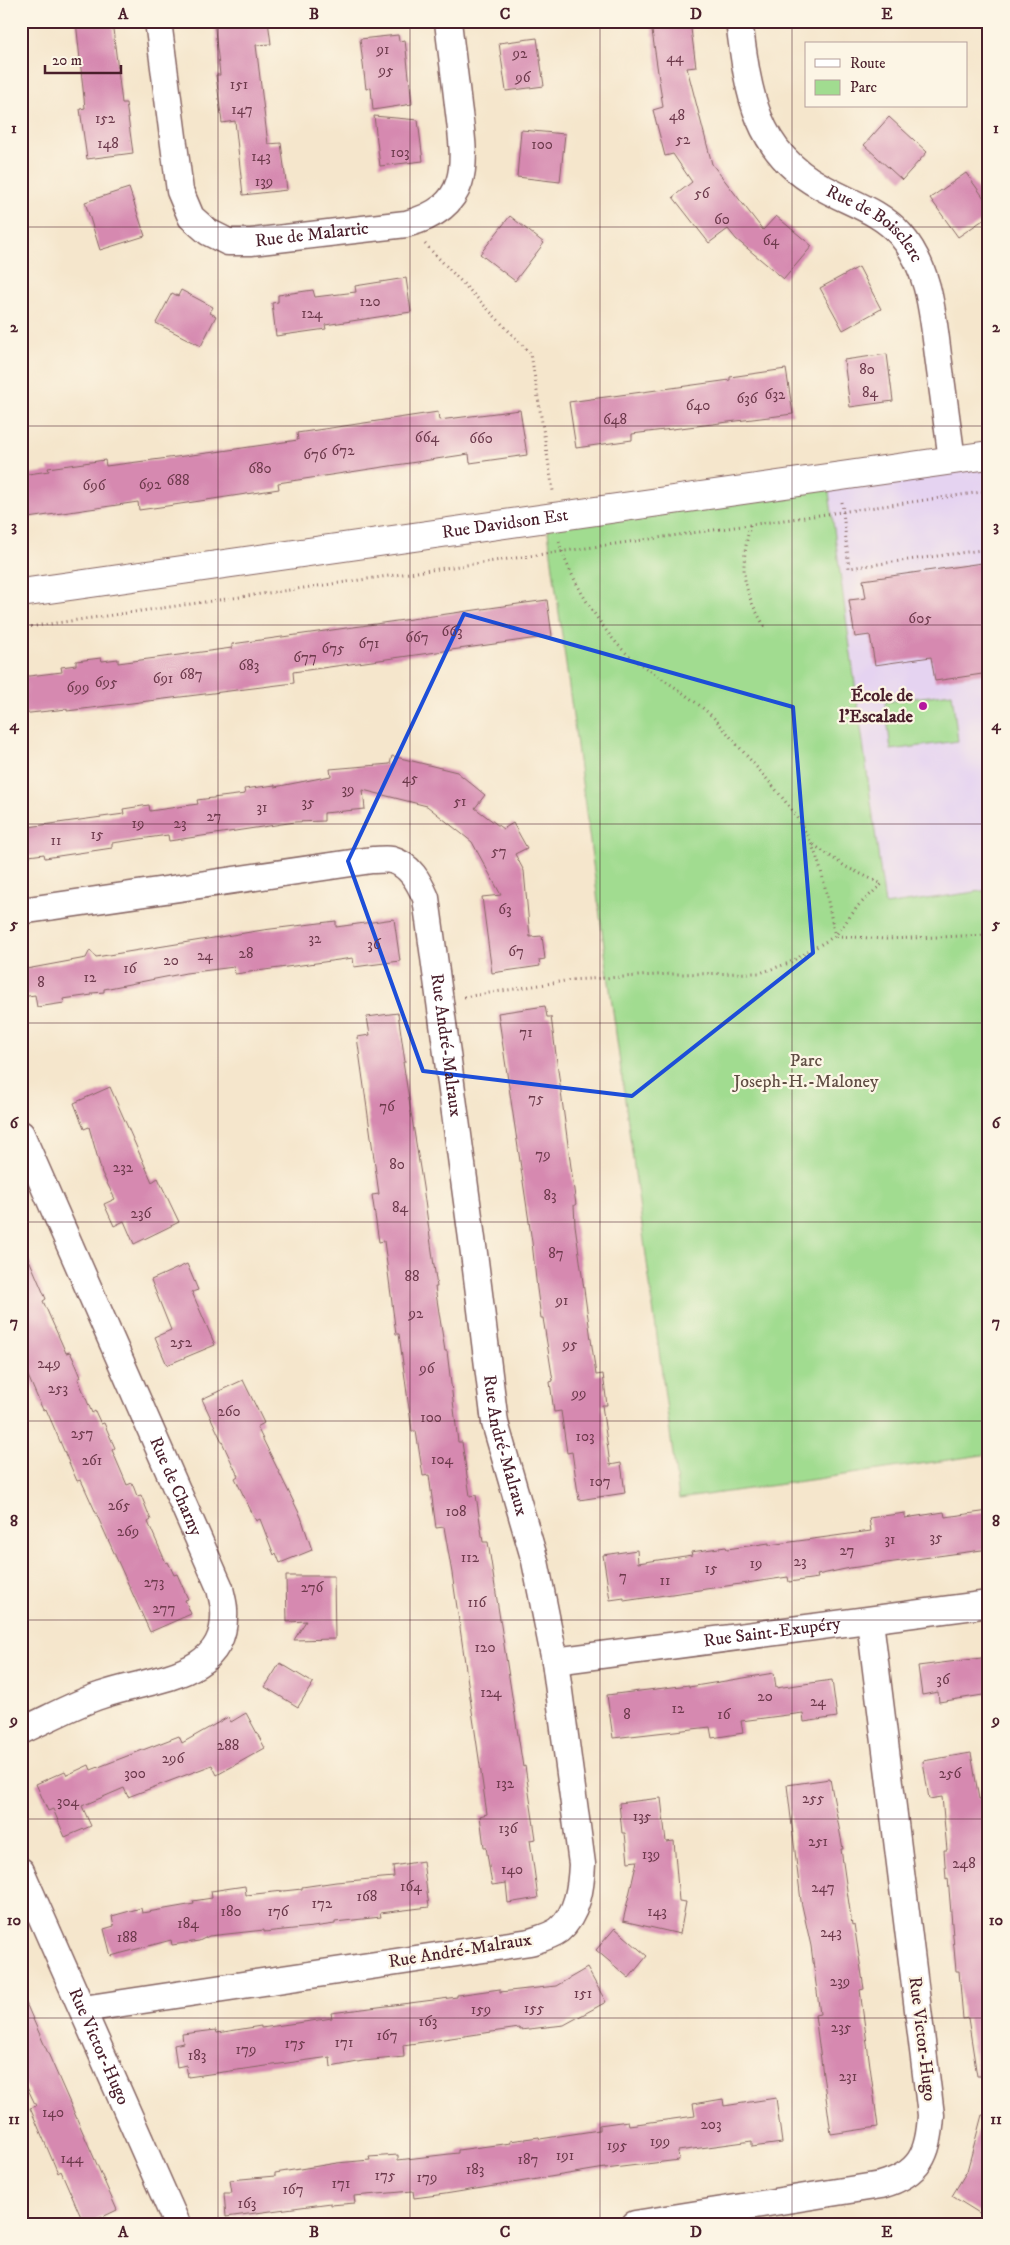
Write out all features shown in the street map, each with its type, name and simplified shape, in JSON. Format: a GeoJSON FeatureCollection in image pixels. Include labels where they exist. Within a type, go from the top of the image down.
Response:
{"type":"FeatureCollection","features":[{"type":"Feature","properties":{"kind":"street","name":"Rue de Malartic"},"geometry":{"type":"LineString","coordinates":[[158,21],[180,191],[191,217],[208,232],[228,242],[251,242],[406,224],[424,220],[442,209],[456,192],[463,172],[464,148],[448,21]]}},
{"type":"Feature","properties":{"kind":"street","name":"Rue de Boisclerc"},"geometry":{"type":"LineString","coordinates":[[739,21],[749,88],[758,120],[774,146],[793,170],[876,214],[900,234],[916,258],[927,285],[952,460]]}},
{"type":"Feature","properties":{"kind":"street","name":"Rue Davidson Est"},"geometry":{"type":"LineString","coordinates":[[21,593],[557,515],[989,455]]}},
{"type":"Feature","properties":{"kind":"street","name":"Rue André-Malraux"},"geometry":{"type":"LineString","coordinates":[[21,911],[372,860],[392,860],[408,869],[420,883],[426,898],[495,1424],[536,1562],[555,1661],[582,1864],[581,1884],[570,1917],[559,1930],[530,1942],[83,2009]]}},
{"type":"Feature","properties":{"kind":"street","name":"Rue de Charny"},"geometry":{"type":"LineString","coordinates":[[21,1134],[220,1588],[224,1610],[222,1632],[215,1649],[200,1664],[180,1675],[128,1686],[100,1695],[21,1731]]}},
{"type":"Feature","properties":{"kind":"street","name":"Rue Saint-Exupéry"},"geometry":{"type":"LineString","coordinates":[[555,1661],[989,1604]]}},
{"type":"Feature","properties":{"kind":"street","name":"Rue Victor-Hugo"},"geometry":{"type":"LineString","coordinates":[[635,2224],[881,2185],[907,2175],[918,2164],[926,2151],[931,2116],[870,1621]]}},
{"type":"Feature","properties":{"kind":"street","name":"Rue Victor-Hugo"},"geometry":{"type":"LineString","coordinates":[[21,1871],[177,2224]]}},
{"type":"Feature","properties":{"kind":"path"},"geometry":{"type":"LineString","coordinates":[[406,224],[531,354],[557,515],[558,539],[562,552],[605,631],[632,658],[682,692],[714,719],[776,790],[798,819],[811,842],[835,936]]}},
{"type":"Feature","properties":{"kind":"path"},"geometry":{"type":"LineString","coordinates":[[839,475],[849,568],[989,549]]}},
{"type":"Feature","properties":{"kind":"path"},"geometry":{"type":"LineString","coordinates":[[21,628],[989,491]]}},
{"type":"Feature","properties":{"kind":"path"},"geometry":{"type":"LineString","coordinates":[[750,525],[744,552],[744,578],[749,601],[764,627]]}},
{"type":"Feature","properties":{"kind":"path"},"geometry":{"type":"LineString","coordinates":[[440,1001],[571,980],[673,974],[760,973],[789,963],[835,936],[859,905],[882,884],[846,867],[811,842]]}},
{"type":"Feature","properties":{"kind":"path"},"geometry":{"type":"LineString","coordinates":[[835,936],[886,939],[989,935]]}},
{"type":"Feature","properties":{"kind":"highlighted area"},"geometry":{"type":"Polygon","coordinates":[[[464,614],[793,707],[813,953],[632,1096],[423,1071],[348,861],[464,614]]]}},
{"type":"Feature","properties":{"kind":"shaded area","name":"École de l'Escalade"},"geometry":{"type":"Polygon","coordinates":[[[989,455],[989,890],[885,906],[827,477],[989,455]]]}},
{"type":"Feature","properties":{"kind":"green space","name":"Parc Joseph-H.-Maloney"},"geometry":{"type":"Polygon","coordinates":[[[827,477],[885,905],[989,890],[989,1454],[679,1499],[546,517],[827,477]]]}},
{"type":"Feature","properties":{"kind":"green space"},"geometry":{"type":"Polygon","coordinates":[[[952,693],[958,741],[891,750],[885,702],[952,693]]]}},
{"type":"Feature","properties":{"kind":"building"},"geometry":{"type":"Polygon","coordinates":[[[76,21],[112,21],[122,103],[126,103],[133,153],[87,159],[80,109],[85,108],[76,21]]]}},
{"type":"Feature","properties":{"kind":"building"},"geometry":{"type":"Polygon","coordinates":[[[214,21],[268,21],[271,44],[256,45],[268,144],[281,143],[287,190],[243,195],[235,121],[222,123],[216,75],[220,75],[214,21]]]}},
{"type":"Feature","properties":{"kind":"building"},"geometry":{"type":"Polygon","coordinates":[[[669,21],[690,21],[696,67],[687,68],[712,164],[763,230],[776,216],[812,246],[784,279],[736,239],[728,229],[709,243],[673,197],[692,182],[673,154],[665,156],[653,110],[663,107],[651,24],[669,21]]]}},
{"type":"Feature","properties":{"kind":"building"},"geometry":{"type":"Polygon","coordinates":[[[398,35],[399,41],[405,40],[412,104],[373,110],[371,88],[366,89],[360,39],[398,35]]]}},
{"type":"Feature","properties":{"kind":"building"},"geometry":{"type":"Polygon","coordinates":[[[537,38],[544,86],[506,91],[499,43],[537,38]]]}},
{"type":"Feature","properties":{"kind":"building"},"geometry":{"type":"Polygon","coordinates":[[[374,116],[418,120],[423,161],[380,166],[374,116]]]}},
{"type":"Feature","properties":{"kind":"building"},"geometry":{"type":"Polygon","coordinates":[[[889,117],[927,152],[902,180],[864,145],[889,117]]]}},
{"type":"Feature","properties":{"kind":"building"},"geometry":{"type":"Polygon","coordinates":[[[521,130],[565,134],[560,182],[517,177],[521,130]]]}},
{"type":"Feature","properties":{"kind":"building"},"geometry":{"type":"Polygon","coordinates":[[[966,173],[989,205],[989,216],[958,237],[930,198],[966,173]]]}},
{"type":"Feature","properties":{"kind":"building"},"geometry":{"type":"Polygon","coordinates":[[[129,188],[145,236],[100,250],[85,202],[129,188]]]}},
{"type":"Feature","properties":{"kind":"building"},"geometry":{"type":"Polygon","coordinates":[[[510,216],[544,243],[515,281],[480,254],[510,216]]]}},
{"type":"Feature","properties":{"kind":"building"},"geometry":{"type":"Polygon","coordinates":[[[859,267],[881,309],[843,330],[820,288],[859,267]]]}},
{"type":"Feature","properties":{"kind":"building"},"geometry":{"type":"Polygon","coordinates":[[[406,278],[411,312],[325,325],[326,329],[276,336],[272,303],[278,302],[278,295],[313,290],[315,297],[356,292],[355,286],[406,278]]]}},
{"type":"Feature","properties":{"kind":"building"},"geometry":{"type":"Polygon","coordinates":[[[181,290],[213,307],[210,313],[216,316],[201,346],[156,323],[172,293],[178,296],[181,290]]]}},
{"type":"Feature","properties":{"kind":"building"},"geometry":{"type":"Polygon","coordinates":[[[887,354],[893,401],[850,407],[844,360],[887,354]]]}},
{"type":"Feature","properties":{"kind":"building"},"geometry":{"type":"Polygon","coordinates":[[[786,369],[793,414],[632,434],[632,440],[576,448],[569,402],[730,380],[730,377],[786,369]]]}},
{"type":"Feature","properties":{"kind":"building"},"geometry":{"type":"Polygon","coordinates":[[[520,410],[527,455],[470,463],[469,454],[278,483],[279,489],[167,506],[139,510],[138,502],[21,519],[21,475],[49,471],[48,468],[105,460],[106,466],[215,452],[298,440],[297,433],[438,412],[439,420],[520,410]]]}},
{"type":"Feature","properties":{"kind":"building"},"geometry":{"type":"Polygon","coordinates":[[[989,562],[989,673],[935,681],[931,657],[875,665],[870,635],[855,637],[849,600],[866,598],[863,580],[989,562]]]}},
{"type":"Feature","properties":{"kind":"building"},"geometry":{"type":"Polygon","coordinates":[[[547,600],[552,636],[293,672],[294,683],[67,711],[67,709],[21,714],[21,677],[62,672],[61,667],[76,665],[76,661],[101,658],[102,661],[118,659],[118,663],[232,648],[232,644],[547,600]]]}},
{"type":"Feature","properties":{"kind":"building"},"geometry":{"type":"Polygon","coordinates":[[[392,756],[457,772],[485,795],[475,808],[503,829],[513,823],[527,848],[515,854],[524,871],[530,937],[542,936],[545,959],[539,960],[540,966],[492,973],[482,897],[501,895],[472,842],[427,806],[363,790],[365,809],[324,813],[324,821],[295,822],[169,841],[168,835],[112,843],[112,848],[45,858],[44,854],[21,857],[21,828],[124,814],[123,809],[149,805],[150,811],[198,804],[197,800],[245,794],[244,789],[275,785],[275,787],[331,776],[330,769],[390,764],[392,756]]]}},
{"type":"Feature","properties":{"kind":"building"},"geometry":{"type":"Polygon","coordinates":[[[394,919],[400,961],[354,967],[353,958],[235,974],[234,967],[186,973],[104,989],[104,992],[92,993],[92,995],[63,999],[64,1003],[37,1007],[35,995],[21,997],[21,970],[86,958],[90,950],[96,957],[263,930],[336,921],[336,927],[394,919]]]}},
{"type":"Feature","properties":{"kind":"building"},"geometry":{"type":"Polygon","coordinates":[[[545,1006],[547,1017],[551,1017],[576,1205],[574,1205],[575,1225],[596,1375],[603,1374],[607,1405],[602,1405],[610,1465],[621,1463],[625,1493],[579,1500],[572,1452],[567,1453],[561,1411],[554,1412],[550,1382],[553,1381],[543,1318],[541,1318],[532,1242],[498,1013],[545,1006]]]}},
{"type":"Feature","properties":{"kind":"building"},"geometry":{"type":"Polygon","coordinates":[[[398,1013],[405,1062],[403,1062],[423,1187],[437,1287],[435,1287],[445,1351],[447,1351],[458,1442],[462,1442],[470,1496],[476,1495],[483,1542],[488,1542],[536,1839],[530,1840],[538,1898],[508,1903],[506,1883],[492,1885],[486,1847],[484,1847],[480,1816],[487,1814],[452,1573],[444,1527],[436,1528],[429,1475],[423,1476],[416,1431],[412,1431],[399,1334],[396,1334],[384,1241],[379,1242],[372,1195],[379,1194],[357,1037],[370,1035],[367,1017],[398,1013]]]}},
{"type":"Feature","properties":{"kind":"building"},"geometry":{"type":"Polygon","coordinates":[[[110,1087],[152,1182],[158,1178],[179,1222],[134,1244],[124,1221],[114,1226],[104,1204],[115,1199],[102,1173],[89,1127],[84,1129],[74,1103],[110,1087]]]}},
{"type":"Feature","properties":{"kind":"building"},"geometry":{"type":"Polygon","coordinates":[[[21,1241],[46,1299],[43,1301],[66,1353],[70,1352],[81,1377],[78,1379],[92,1413],[95,1411],[101,1424],[104,1423],[115,1448],[112,1450],[127,1485],[132,1483],[137,1496],[141,1495],[151,1520],[148,1522],[166,1563],[168,1562],[174,1575],[177,1574],[188,1599],[185,1600],[191,1614],[150,1632],[81,1480],[77,1481],[46,1409],[43,1410],[21,1360],[21,1241]]]}},
{"type":"Feature","properties":{"kind":"building"},"geometry":{"type":"Polygon","coordinates":[[[187,1264],[198,1290],[192,1292],[215,1345],[167,1365],[155,1337],[171,1330],[151,1280],[187,1264]]]}},
{"type":"Feature","properties":{"kind":"building"},"geometry":{"type":"Polygon","coordinates":[[[243,1380],[264,1423],[257,1427],[301,1517],[312,1550],[280,1563],[276,1553],[274,1555],[260,1519],[256,1521],[235,1478],[238,1476],[202,1399],[243,1380]]]}},
{"type":"Feature","properties":{"kind":"building"},"geometry":{"type":"Polygon","coordinates":[[[989,1511],[989,1549],[850,1568],[817,1575],[818,1578],[789,1582],[788,1577],[624,1601],[624,1598],[610,1600],[603,1555],[637,1550],[638,1563],[692,1555],[691,1552],[726,1547],[727,1549],[769,1543],[769,1545],[871,1531],[869,1518],[905,1513],[905,1518],[944,1512],[945,1517],[989,1511]]]}},
{"type":"Feature","properties":{"kind":"building"},"geometry":{"type":"Polygon","coordinates":[[[286,1576],[334,1576],[335,1639],[294,1640],[306,1621],[287,1622],[286,1576]]]}},
{"type":"Feature","properties":{"kind":"building"},"geometry":{"type":"Polygon","coordinates":[[[989,1657],[989,1694],[939,1702],[938,1692],[922,1695],[918,1666],[989,1657]]]}},
{"type":"Feature","properties":{"kind":"building"},"geometry":{"type":"Polygon","coordinates":[[[280,1663],[313,1683],[298,1707],[265,1687],[280,1663]]]}},
{"type":"Feature","properties":{"kind":"building"},"geometry":{"type":"Polygon","coordinates":[[[774,1673],[776,1688],[832,1680],[837,1717],[804,1722],[803,1713],[741,1721],[743,1733],[712,1738],[710,1727],[613,1738],[607,1695],[689,1685],[689,1687],[774,1673]]]}},
{"type":"Feature","properties":{"kind":"building"},"geometry":{"type":"Polygon","coordinates":[[[246,1713],[265,1748],[217,1775],[212,1765],[128,1797],[124,1788],[82,1806],[91,1826],[65,1837],[53,1809],[48,1811],[36,1784],[65,1771],[67,1775],[89,1765],[91,1770],[179,1736],[182,1743],[228,1717],[231,1722],[246,1713]]]}},
{"type":"Feature","properties":{"kind":"building"},"geometry":{"type":"Polygon","coordinates":[[[971,1753],[979,1799],[989,1798],[989,1830],[982,1831],[985,1892],[989,1891],[989,2076],[977,2076],[968,2018],[963,2019],[959,1971],[956,1971],[948,1878],[946,1879],[944,1850],[947,1850],[942,1797],[929,1799],[923,1761],[971,1753]]]}},
{"type":"Feature","properties":{"kind":"building"},"geometry":{"type":"Polygon","coordinates":[[[830,1779],[843,1849],[841,1849],[852,1925],[854,1924],[864,1989],[860,1990],[878,2127],[831,2134],[815,2015],[820,2014],[811,1946],[801,1901],[787,1785],[830,1779]]]}},
{"type":"Feature","properties":{"kind":"building"},"geometry":{"type":"Polygon","coordinates":[[[661,1798],[666,1842],[674,1841],[679,1901],[686,1902],[680,1934],[623,1921],[637,1861],[628,1862],[625,1833],[622,1833],[619,1803],[661,1798]]]}},
{"type":"Feature","properties":{"kind":"building"},"geometry":{"type":"Polygon","coordinates":[[[423,1861],[429,1907],[380,1913],[381,1917],[335,1922],[335,1924],[313,1927],[209,1936],[199,1941],[172,1945],[171,1940],[111,1956],[104,1929],[114,1926],[112,1916],[141,1908],[142,1913],[194,1904],[193,1901],[212,1898],[211,1891],[245,1886],[246,1895],[302,1889],[302,1887],[336,1882],[394,1877],[393,1866],[423,1861]]]}},
{"type":"Feature","properties":{"kind":"building"},"geometry":{"type":"Polygon","coordinates":[[[615,1928],[647,1956],[629,1978],[596,1950],[615,1928]]]}},
{"type":"Feature","properties":{"kind":"building"},"geometry":{"type":"Polygon","coordinates":[[[587,1968],[606,2002],[564,2025],[520,2030],[519,2028],[403,2045],[404,2057],[363,2061],[331,2067],[330,2057],[188,2077],[186,2065],[177,2067],[174,2045],[183,2043],[182,2034],[216,2030],[217,2033],[332,2018],[331,2013],[457,1997],[457,1995],[500,1989],[500,1992],[556,1986],[587,1968]]]}},
{"type":"Feature","properties":{"kind":"building"},"geometry":{"type":"Polygon","coordinates":[[[22,1994],[117,2210],[88,2224],[84,2224],[61,2171],[58,2173],[30,2108],[36,2106],[21,2075],[22,1994]]]}},
{"type":"Feature","properties":{"kind":"building"},"geometry":{"type":"Polygon","coordinates":[[[776,2098],[782,2143],[752,2147],[752,2141],[678,2151],[679,2160],[605,2168],[445,2194],[414,2198],[413,2191],[354,2196],[355,2203],[331,2205],[331,2203],[226,2217],[224,2193],[232,2193],[230,2180],[275,2176],[275,2173],[337,2163],[370,2160],[369,2157],[398,2155],[398,2160],[458,2153],[458,2150],[511,2143],[510,2141],[539,2137],[540,2139],[599,2130],[599,2125],[628,2121],[629,2125],[695,2116],[693,2104],[723,2099],[724,2106],[776,2098]]]}},
{"type":"Feature","properties":{"kind":"building"},"geometry":{"type":"Polygon","coordinates":[[[982,2115],[989,2116],[989,2219],[952,2196],[967,2171],[982,2115]]]}},
{"type":"Feature","properties":{"kind":"place","name":"École de l'Escalade"},"geometry":{"type":"Point","coordinates":[923,706]}}]}
